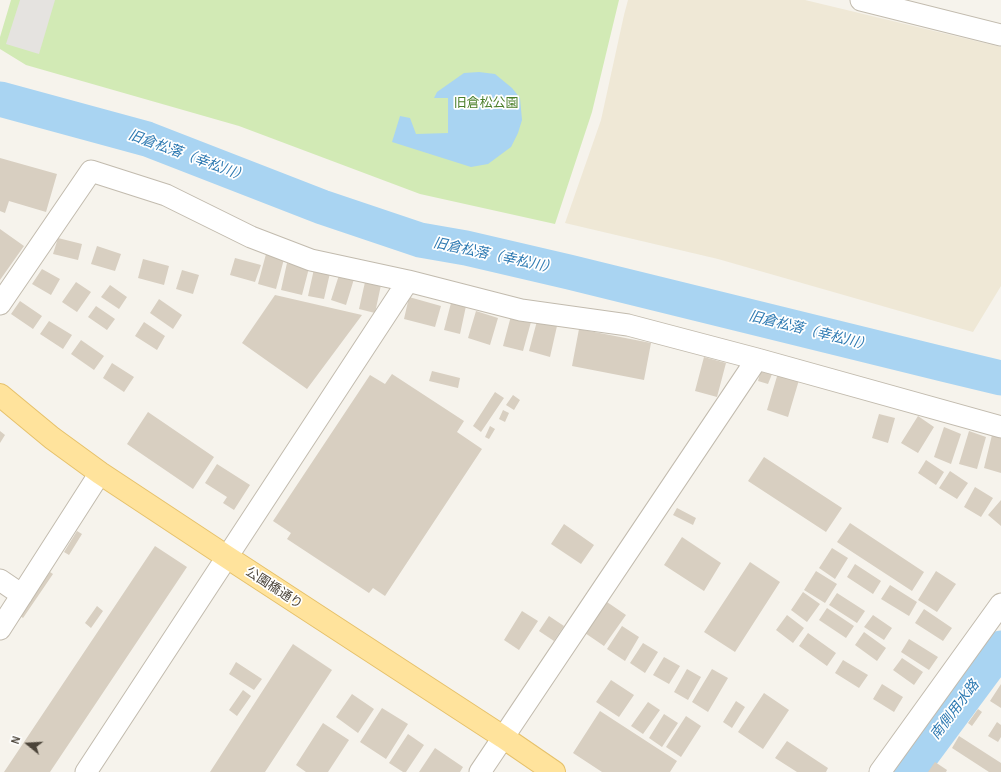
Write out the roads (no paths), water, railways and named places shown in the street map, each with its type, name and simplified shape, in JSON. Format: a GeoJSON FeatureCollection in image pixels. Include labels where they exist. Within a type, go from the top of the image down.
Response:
{"type":"FeatureCollection","features":[{"type":"Feature","properties":{"kind":"main road","name":"公園橋通り"},"geometry":{"type":"LineString","coordinates":[[0,395],[52,438],[100,473],[554,772]]}},
{"type":"Feature","properties":{"kind":"street"},"geometry":{"type":"LineString","coordinates":[[861,0],[1001,36]]}},
{"type":"Feature","properties":{"kind":"street"},"geometry":{"type":"LineString","coordinates":[[0,304],[91,171],[166,195],[250,237],[311,260],[408,281],[520,310],[628,325],[757,359],[1001,427]]}},
{"type":"Feature","properties":{"kind":"street"},"geometry":{"type":"LineString","coordinates":[[86,772],[408,281]]}},
{"type":"Feature","properties":{"kind":"street"},"geometry":{"type":"LineString","coordinates":[[480,772],[757,359]]}},
{"type":"Feature","properties":{"kind":"street"},"geometry":{"type":"LineString","coordinates":[[0,629],[100,473]]}},
{"type":"Feature","properties":{"kind":"street"},"geometry":{"type":"LineString","coordinates":[[0,580],[22,595]]}},
{"type":"Feature","properties":{"kind":"street"},"geometry":{"type":"LineString","coordinates":[[880,772],[1001,604]]}},
{"type":"Feature","properties":{"kind":"water"},"geometry":{"type":"Polygon","coordinates":[[[479,72],[495,74],[512,88],[520,98],[522,120],[518,133],[511,147],[488,164],[471,167],[392,142],[400,116],[410,118],[416,134],[448,133],[448,98],[434,98],[437,92],[464,73],[479,72]]]}},
{"type":"Feature","properties":{"kind":"waterway","name":"旧倉松落（幸松川）"},"geometry":{"type":"LineString","coordinates":[[0,99],[147,139],[322,207],[420,240],[466,248],[569,272],[1001,378]]}},
{"type":"Feature","properties":{"kind":"waterway","name":"南側用水路"},"geometry":{"type":"LineString","coordinates":[[909,772],[1001,648]]}},
{"type":"Feature","properties":{"kind":"park label","name":"旧倉松公園"},"geometry":{"type":"Point","coordinates":[486,103]}}]}
